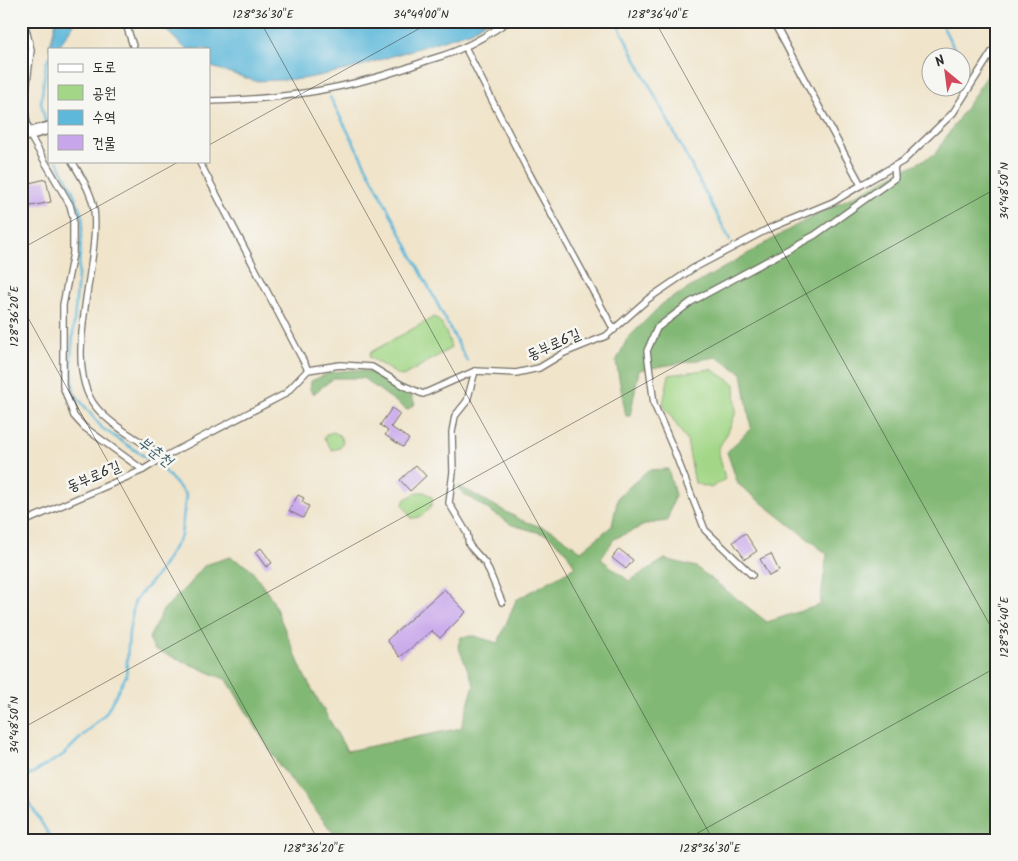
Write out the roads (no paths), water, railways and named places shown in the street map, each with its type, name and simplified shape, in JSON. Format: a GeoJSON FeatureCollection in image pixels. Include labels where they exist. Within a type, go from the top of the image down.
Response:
{"type":"FeatureCollection","features":[{"type":"Feature","properties":{"kind":"street"},"geometry":{"type":"LineString","coordinates":[[25,135],[48,128]]}},
{"type":"Feature","properties":{"kind":"lane"},"geometry":{"type":"LineString","coordinates":[[24,21],[31,50],[24,106],[25,135],[70,205],[73,217],[73,253],[63,305],[63,386],[74,416],[84,427],[143,470]]}},
{"type":"Feature","properties":{"kind":"lane"},"geometry":{"type":"LineString","coordinates":[[125,21],[134,48]]}},
{"type":"Feature","properties":{"kind":"lane"},"geometry":{"type":"LineString","coordinates":[[210,100],[239,100],[337,88],[403,70],[465,47],[509,21]]}},
{"type":"Feature","properties":{"kind":"lane"},"geometry":{"type":"LineString","coordinates":[[773,21],[844,150],[861,185]]}},
{"type":"Feature","properties":{"kind":"lane","name":"동부로6길"},"geometry":{"type":"LineString","coordinates":[[21,523],[143,470],[164,457],[285,394],[308,370],[340,365],[372,367],[402,385],[423,394],[475,371],[516,373],[539,368],[564,353],[606,336],[648,299],[692,269],[768,229],[833,202],[903,161],[953,113],[997,44]]}},
{"type":"Feature","properties":{"kind":"lane"},"geometry":{"type":"LineString","coordinates":[[465,47],[614,330]]}},
{"type":"Feature","properties":{"kind":"lane"},"geometry":{"type":"LineString","coordinates":[[73,162],[90,193],[94,211],[95,244],[83,331],[82,359],[84,386],[96,407],[117,425],[164,457]]}},
{"type":"Feature","properties":{"kind":"lane"},"geometry":{"type":"LineString","coordinates":[[200,162],[308,370]]}},
{"type":"Feature","properties":{"kind":"lane"},"geometry":{"type":"LineString","coordinates":[[752,575],[705,530],[654,404],[647,351],[657,328],[691,302],[815,235],[894,178],[894,166]]}},
{"type":"Feature","properties":{"kind":"lane"},"geometry":{"type":"LineString","coordinates":[[475,371],[467,401],[455,416],[452,432],[453,472],[449,503],[467,533],[468,545],[486,564],[502,602]]}},
{"type":"Feature","properties":{"kind":"water"},"geometry":{"type":"Polygon","coordinates":[[[56,21],[76,21],[58,48],[49,48],[56,21]]]}},
{"type":"Feature","properties":{"kind":"water"},"geometry":{"type":"Polygon","coordinates":[[[156,21],[297,21],[308,24],[353,21],[487,21],[472,31],[351,69],[303,79],[255,81],[210,66],[210,48],[185,48],[156,21]]]}},
{"type":"Feature","properties":{"kind":"waterway"},"geometry":{"type":"LineString","coordinates":[[616,21],[730,240]]}},
{"type":"Feature","properties":{"kind":"waterway"},"geometry":{"type":"LineString","coordinates":[[940,21],[954,48]]}},
{"type":"Feature","properties":{"kind":"waterway","name":"부춘천"},"geometry":{"type":"LineString","coordinates":[[46,125],[41,102],[48,59]]}},
{"type":"Feature","properties":{"kind":"waterway"},"geometry":{"type":"LineString","coordinates":[[330,97],[467,361]]}},
{"type":"Feature","properties":{"kind":"waterway","name":"부춘천"},"geometry":{"type":"LineString","coordinates":[[21,780],[63,755],[106,713],[126,676],[129,632],[135,600],[157,575],[181,536],[186,495],[163,469],[102,428],[74,393],[71,357],[83,218],[72,189],[58,162]]}},
{"type":"Feature","properties":{"kind":"waterway"},"geometry":{"type":"LineString","coordinates":[[21,789],[52,840]]}}]}
